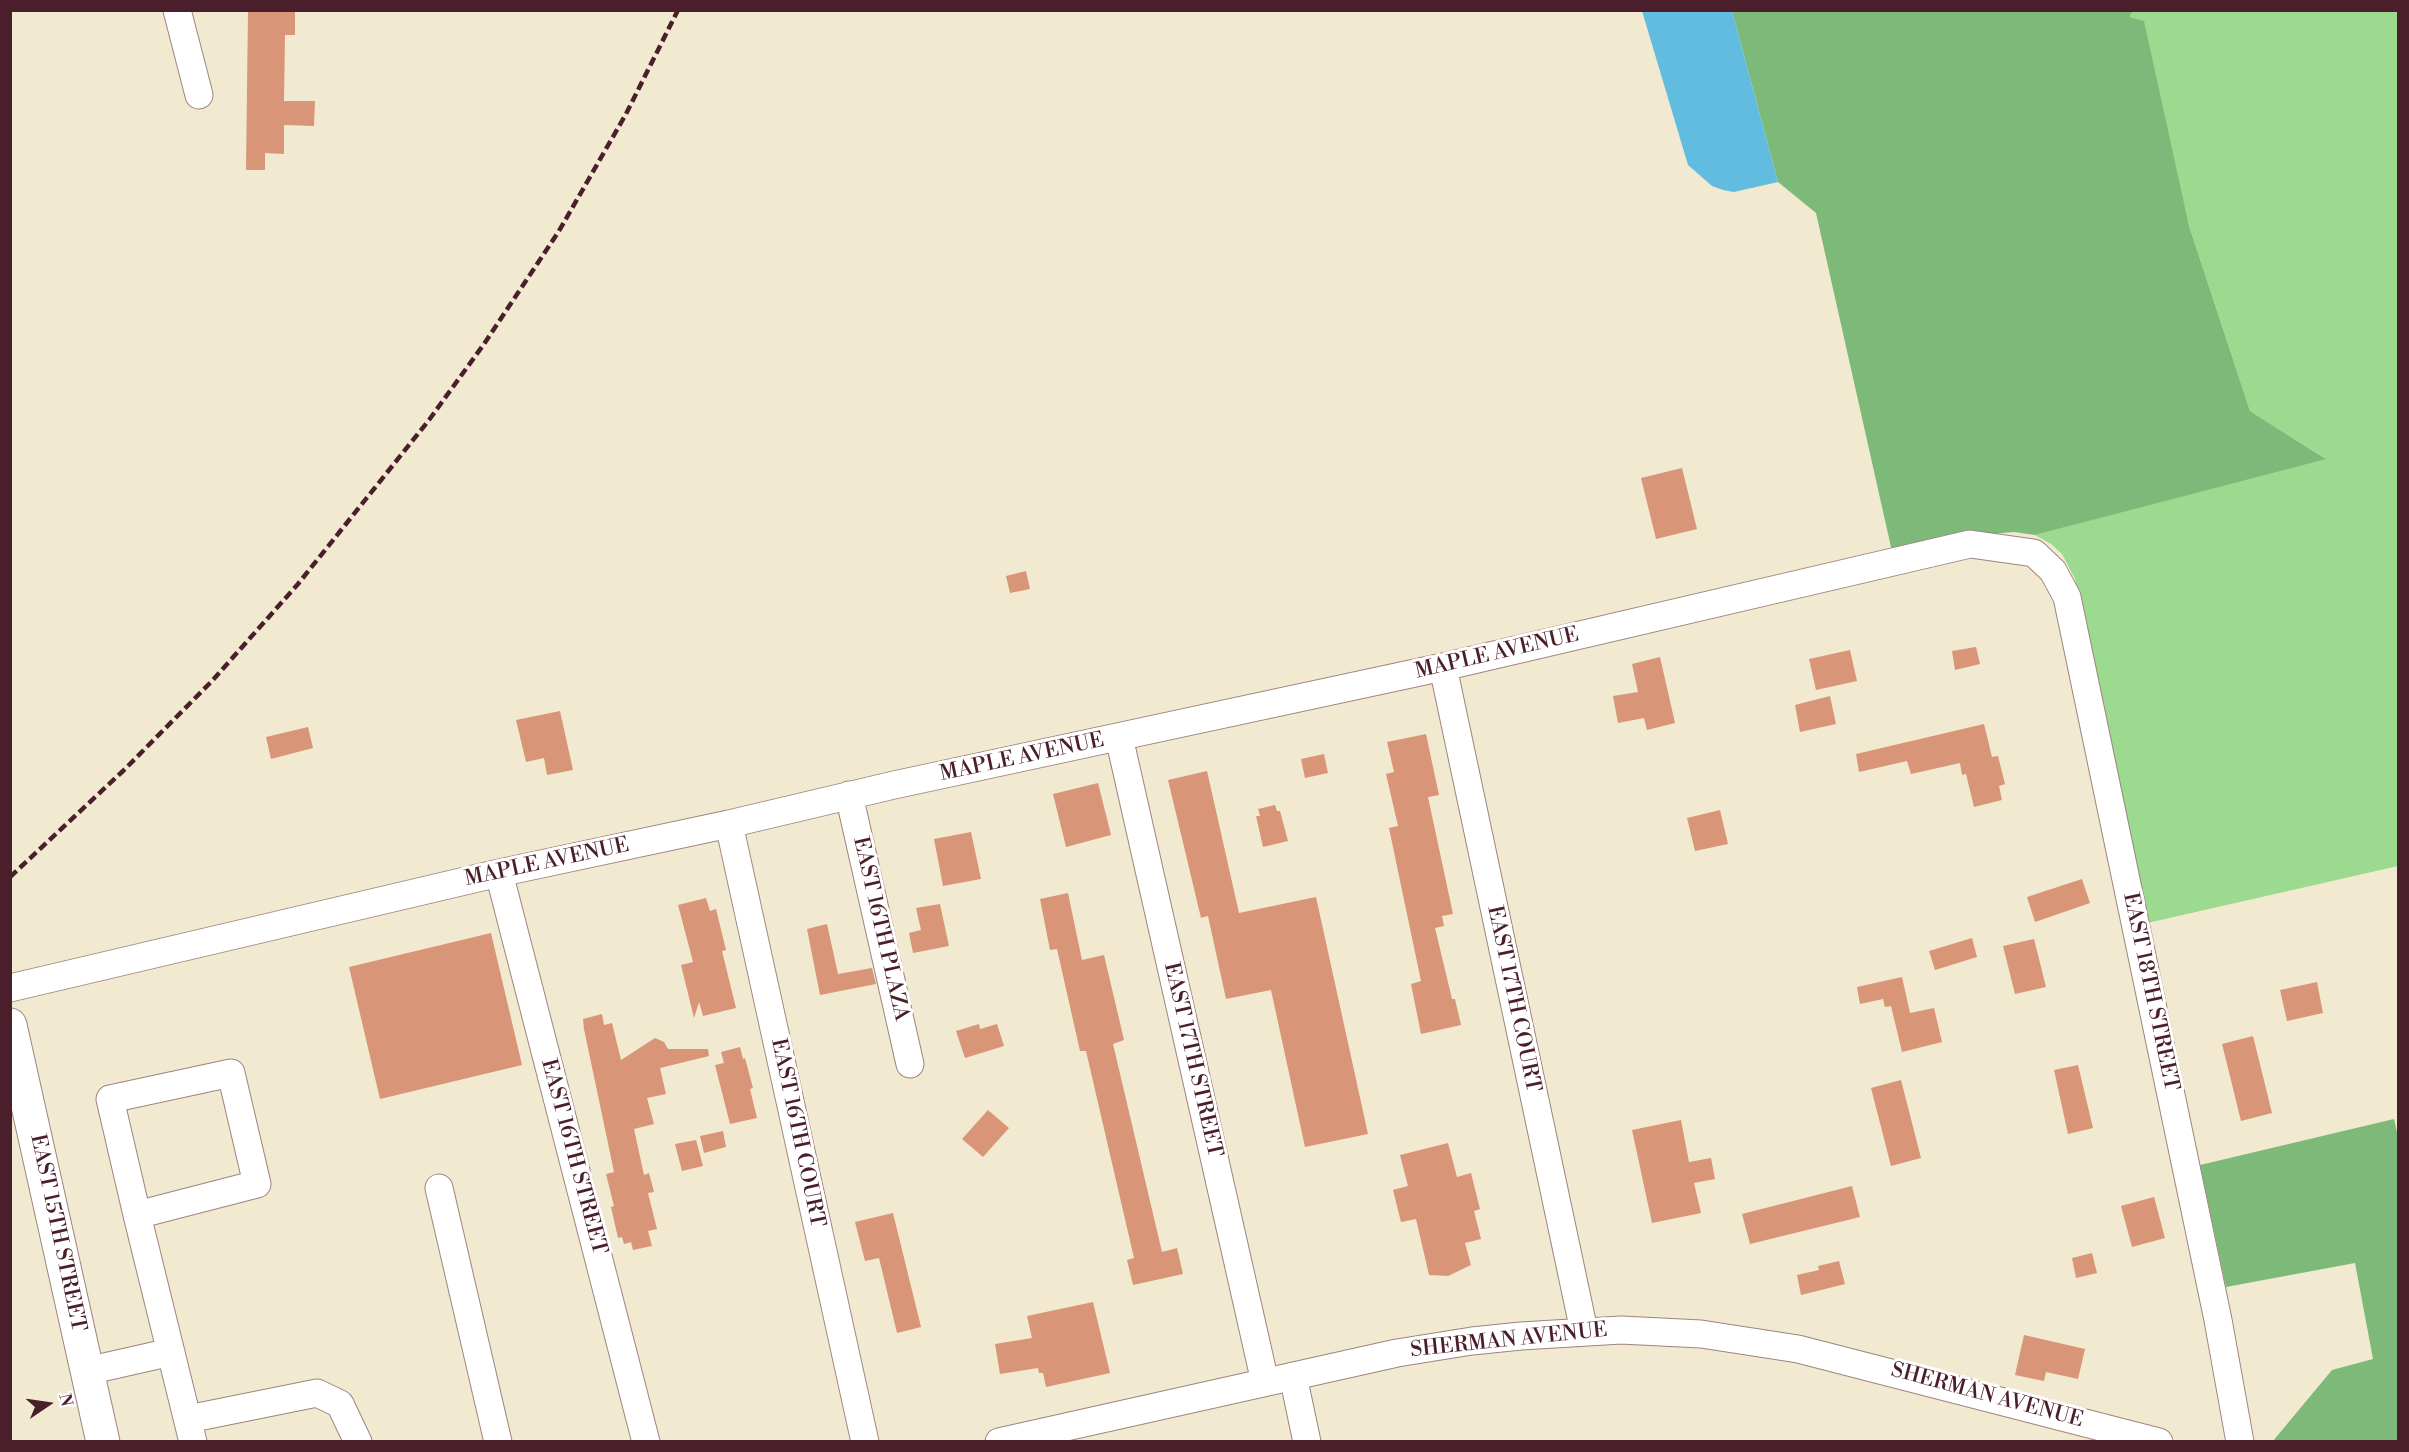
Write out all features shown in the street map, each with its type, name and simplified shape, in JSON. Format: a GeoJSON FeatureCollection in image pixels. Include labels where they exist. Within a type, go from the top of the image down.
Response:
{"type":"FeatureCollection","features":[{"type":"Feature","properties":{"kind":"main road","name":"EAST 15TH STREET"},"geometry":{"type":"LineString","coordinates":[[10,1025],[103,1442]]}},
{"type":"Feature","properties":{"kind":"street"},"geometry":{"type":"LineString","coordinates":[[177,10],[200,95]]}},
{"type":"Feature","properties":{"kind":"street","name":"MAPLE AVENUE"},"geometry":{"type":"LineString","coordinates":[[10,988],[499,873],[729,824],[849,795],[1443,668],[1970,544],[2034,553]]}},
{"type":"Feature","properties":{"kind":"street","name":"EAST 18TH STREET"},"geometry":{"type":"LineString","coordinates":[[2034,553],[2053,571],[2067,597],[2218,1320],[2240,1442]]}},
{"type":"Feature","properties":{"kind":"street","name":"EAST 17TH COURT"},"geometry":{"type":"LineString","coordinates":[[1443,668],[1584,1331]]}},
{"type":"Feature","properties":{"kind":"street","name":"EAST 17TH STREET"},"geometry":{"type":"LineString","coordinates":[[1119,737],[1265,1382]]}},
{"type":"Feature","properties":{"kind":"street","name":"EAST 16TH PLAZA"},"geometry":{"type":"LineString","coordinates":[[849,795],[910,1064]]}},
{"type":"Feature","properties":{"kind":"street","name":"EAST 16TH COURT"},"geometry":{"type":"LineString","coordinates":[[729,824],[865,1442]]}},
{"type":"Feature","properties":{"kind":"street","name":"EAST 16TH STREET"},"geometry":{"type":"LineString","coordinates":[[499,873],[646,1442]]}},
{"type":"Feature","properties":{"kind":"street"},"geometry":{"type":"LineString","coordinates":[[137,1215],[257,1184],[231,1073],[110,1100],[137,1215],[190,1430],[316,1393],[340,1404],[358,1442]]}},
{"type":"Feature","properties":{"kind":"street"},"geometry":{"type":"LineString","coordinates":[[439,1188],[498,1442]]}},
{"type":"Feature","properties":{"kind":"street","name":"SHERMAN AVENUE"},"geometry":{"type":"LineString","coordinates":[[999,1442],[1427,1348],[1472,1341],[1621,1330],[1701,1334],[1798,1349],[2159,1442]]}},
{"type":"Feature","properties":{"kind":"street"},"geometry":{"type":"LineString","coordinates":[[87,1371],[171,1352]]}},
{"type":"Feature","properties":{"kind":"street"},"geometry":{"type":"LineString","coordinates":[[1293,1376],[1307,1442]]}},
{"type":"Feature","properties":{"kind":"green space"},"geometry":{"type":"Polygon","coordinates":[[[1732,11],[2133,11],[2129,17],[2144,21],[2189,226],[2250,411],[2326,459],[2035,535],[2014,532],[1991,534],[1893,556],[1816,213],[1778,182],[1732,11]]]}},
{"type":"Feature","properties":{"kind":"green space"},"geometry":{"type":"Polygon","coordinates":[[[2133,11],[2398,11],[2398,866],[2143,924],[2075,579],[2062,554],[2051,544],[2035,535],[2325,458],[2250,411],[2189,226],[2128,17],[2133,11]]]}},
{"type":"Feature","properties":{"kind":"green space"},"geometry":{"type":"Polygon","coordinates":[[[2394,1119],[2398,1136],[2398,1441],[2273,1441],[2332,1370],[2373,1359],[2355,1263],[2226,1287],[2200,1165],[2394,1119]]]}},
{"type":"Feature","properties":{"kind":"water"},"geometry":{"type":"Polygon","coordinates":[[[1642,11],[1732,11],[1778,182],[1734,192],[1723,190],[1712,186],[1688,165],[1642,11]]]}},
{"type":"Feature","properties":{"kind":"building"},"geometry":{"type":"Polygon","coordinates":[[[248,10],[295,10],[295,35],[285,35],[284,101],[315,101],[314,126],[284,125],[284,154],[265,153],[265,170],[246,170],[248,10]]]}},
{"type":"Feature","properties":{"kind":"building"},"geometry":{"type":"Polygon","coordinates":[[[1682,468],[1697,529],[1656,539],[1641,478],[1682,468]]]}},
{"type":"Feature","properties":{"kind":"building"},"geometry":{"type":"Polygon","coordinates":[[[1026,571],[1030,589],[1010,593],[1006,576],[1026,571]]]}},
{"type":"Feature","properties":{"kind":"building"},"geometry":{"type":"Polygon","coordinates":[[[1976,647],[1980,664],[1955,670],[1952,651],[1976,647]]]}},
{"type":"Feature","properties":{"kind":"building"},"geometry":{"type":"Polygon","coordinates":[[[1850,650],[1857,681],[1816,690],[1809,659],[1850,650]]]}},
{"type":"Feature","properties":{"kind":"building"},"geometry":{"type":"Polygon","coordinates":[[[1660,657],[1675,723],[1647,730],[1644,718],[1618,723],[1613,696],[1638,692],[1632,664],[1660,657]]]}},
{"type":"Feature","properties":{"kind":"building"},"geometry":{"type":"Polygon","coordinates":[[[1830,696],[1836,724],[1800,732],[1795,705],[1830,696]]]}},
{"type":"Feature","properties":{"kind":"building"},"geometry":{"type":"Polygon","coordinates":[[[560,711],[573,770],[547,775],[544,758],[526,762],[516,720],[560,711]]]}},
{"type":"Feature","properties":{"kind":"building"},"geometry":{"type":"Polygon","coordinates":[[[1984,724],[1992,757],[1998,756],[2005,784],[1999,786],[2002,800],[1974,807],[1966,774],[1962,775],[1960,763],[1911,774],[1907,761],[1859,772],[1856,754],[1984,724]]]}},
{"type":"Feature","properties":{"kind":"building"},"geometry":{"type":"Polygon","coordinates":[[[308,727],[313,748],[271,759],[266,737],[308,727]]]}},
{"type":"Feature","properties":{"kind":"building"},"geometry":{"type":"Polygon","coordinates":[[[1426,734],[1439,795],[1428,797],[1453,914],[1442,916],[1444,926],[1435,928],[1452,999],[1455,999],[1461,1025],[1421,1034],[1411,984],[1421,981],[1389,828],[1398,826],[1386,774],[1394,772],[1387,742],[1426,734]]]}},
{"type":"Feature","properties":{"kind":"building"},"geometry":{"type":"Polygon","coordinates":[[[1324,754],[1328,773],[1305,778],[1301,759],[1324,754]]]}},
{"type":"Feature","properties":{"kind":"building"},"geometry":{"type":"Polygon","coordinates":[[[1207,771],[1239,913],[1316,897],[1368,1134],[1305,1147],[1271,990],[1226,999],[1208,916],[1201,918],[1168,780],[1207,771]]]}},
{"type":"Feature","properties":{"kind":"building"},"geometry":{"type":"Polygon","coordinates":[[[1098,783],[1111,835],[1066,847],[1053,794],[1098,783]]]}},
{"type":"Feature","properties":{"kind":"building"},"geometry":{"type":"Polygon","coordinates":[[[1275,805],[1277,811],[1280,811],[1288,841],[1263,847],[1256,816],[1260,816],[1258,809],[1275,805]]]}},
{"type":"Feature","properties":{"kind":"building"},"geometry":{"type":"Polygon","coordinates":[[[1720,810],[1728,844],[1695,851],[1687,818],[1720,810]]]}},
{"type":"Feature","properties":{"kind":"building"},"geometry":{"type":"Polygon","coordinates":[[[971,832],[981,879],[943,886],[934,839],[971,832]]]}},
{"type":"Feature","properties":{"kind":"building"},"geometry":{"type":"Polygon","coordinates":[[[2082,879],[2090,903],[2035,922],[2027,897],[2082,879]]]}},
{"type":"Feature","properties":{"kind":"building"},"geometry":{"type":"Polygon","coordinates":[[[1068,893],[1082,960],[1104,955],[1124,1040],[1113,1044],[1162,1252],[1177,1248],[1183,1274],[1133,1285],[1127,1260],[1134,1258],[1086,1051],[1080,1051],[1057,949],[1050,950],[1040,899],[1068,893]]]}},
{"type":"Feature","properties":{"kind":"building"},"geometry":{"type":"Polygon","coordinates":[[[706,898],[710,911],[716,909],[726,950],[722,951],[736,1008],[703,1016],[699,1002],[694,1018],[681,965],[693,962],[678,905],[706,898]]]}},
{"type":"Feature","properties":{"kind":"building"},"geometry":{"type":"Polygon","coordinates":[[[940,904],[949,946],[913,953],[909,933],[921,930],[916,908],[940,904]]]}},
{"type":"Feature","properties":{"kind":"building"},"geometry":{"type":"Polygon","coordinates":[[[827,924],[838,974],[872,968],[876,984],[820,995],[807,929],[827,924]]]}},
{"type":"Feature","properties":{"kind":"building"},"geometry":{"type":"Polygon","coordinates":[[[491,933],[522,1065],[380,1099],[349,967],[491,933]]]}},
{"type":"Feature","properties":{"kind":"building"},"geometry":{"type":"Polygon","coordinates":[[[1972,938],[1977,957],[1935,970],[1929,951],[1972,938]]]}},
{"type":"Feature","properties":{"kind":"building"},"geometry":{"type":"Polygon","coordinates":[[[2034,939],[2046,987],[2015,994],[2003,946],[2034,939]]]}},
{"type":"Feature","properties":{"kind":"building"},"geometry":{"type":"Polygon","coordinates":[[[1902,977],[1910,1013],[1934,1008],[1942,1042],[1902,1052],[1891,1006],[1885,1007],[1883,999],[1860,1004],[1857,987],[1902,977]]]}},
{"type":"Feature","properties":{"kind":"building"},"geometry":{"type":"Polygon","coordinates":[[[2317,982],[2323,1013],[2287,1021],[2280,990],[2317,982]]]}},
{"type":"Feature","properties":{"kind":"building"},"geometry":{"type":"Polygon","coordinates":[[[602,1014],[604,1025],[612,1023],[621,1060],[655,1038],[664,1042],[668,1049],[708,1049],[709,1056],[660,1068],[666,1094],[647,1098],[654,1124],[634,1129],[644,1175],[649,1173],[654,1192],[648,1193],[657,1229],[648,1231],[652,1246],[633,1250],[631,1242],[624,1244],[622,1237],[618,1238],[611,1207],[614,1206],[606,1174],[614,1172],[584,1029],[583,1019],[602,1014]]]}},
{"type":"Feature","properties":{"kind":"building"},"geometry":{"type":"Polygon","coordinates":[[[979,1024],[980,1029],[997,1024],[1004,1046],[965,1058],[956,1031],[979,1024]]]}},
{"type":"Feature","properties":{"kind":"building"},"geometry":{"type":"Polygon","coordinates":[[[2253,1036],[2272,1113],[2241,1121],[2222,1044],[2253,1036]]]}},
{"type":"Feature","properties":{"kind":"building"},"geometry":{"type":"Polygon","coordinates":[[[740,1047],[753,1088],[750,1089],[757,1118],[730,1124],[715,1065],[724,1063],[721,1052],[740,1047]]]}},
{"type":"Feature","properties":{"kind":"building"},"geometry":{"type":"Polygon","coordinates":[[[2078,1065],[2093,1128],[2068,1134],[2054,1070],[2078,1065]]]}},
{"type":"Feature","properties":{"kind":"building"},"geometry":{"type":"Polygon","coordinates":[[[1901,1080],[1921,1158],[1891,1166],[1871,1088],[1901,1080]]]}},
{"type":"Feature","properties":{"kind":"building"},"geometry":{"type":"Polygon","coordinates":[[[988,1110],[1009,1128],[983,1157],[962,1139],[988,1110]]]}},
{"type":"Feature","properties":{"kind":"building"},"geometry":{"type":"Polygon","coordinates":[[[1681,1120],[1689,1162],[1711,1158],[1715,1179],[1694,1183],[1701,1213],[1652,1223],[1632,1130],[1681,1120]]]}},
{"type":"Feature","properties":{"kind":"building"},"geometry":{"type":"Polygon","coordinates":[[[723,1131],[726,1147],[704,1153],[700,1136],[723,1131]]]}},
{"type":"Feature","properties":{"kind":"building"},"geometry":{"type":"Polygon","coordinates":[[[696,1140],[703,1166],[682,1171],[675,1144],[696,1140]]]}},
{"type":"Feature","properties":{"kind":"building"},"geometry":{"type":"Polygon","coordinates":[[[1448,1143],[1457,1177],[1471,1173],[1480,1209],[1474,1211],[1481,1239],[1465,1243],[1471,1265],[1448,1276],[1429,1275],[1416,1219],[1401,1222],[1393,1190],[1408,1186],[1400,1155],[1448,1143]]]}},
{"type":"Feature","properties":{"kind":"building"},"geometry":{"type":"Polygon","coordinates":[[[1852,1186],[1860,1217],[1750,1244],[1742,1214],[1852,1186]]]}},
{"type":"Feature","properties":{"kind":"building"},"geometry":{"type":"Polygon","coordinates":[[[2154,1197],[2165,1238],[2132,1247],[2121,1206],[2154,1197]]]}},
{"type":"Feature","properties":{"kind":"building"},"geometry":{"type":"Polygon","coordinates":[[[893,1213],[921,1327],[897,1333],[879,1258],[865,1261],[855,1222],[893,1213]]]}},
{"type":"Feature","properties":{"kind":"building"},"geometry":{"type":"Polygon","coordinates":[[[2092,1253],[2097,1273],[2076,1278],[2072,1258],[2092,1253]]]}},
{"type":"Feature","properties":{"kind":"building"},"geometry":{"type":"Polygon","coordinates":[[[1839,1261],[1845,1284],[1801,1295],[1797,1275],[1819,1270],[1818,1266],[1839,1261]]]}},
{"type":"Feature","properties":{"kind":"building"},"geometry":{"type":"Polygon","coordinates":[[[1093,1302],[1110,1373],[1046,1387],[1043,1373],[1039,1373],[1038,1368],[1000,1374],[995,1344],[1032,1338],[1027,1316],[1093,1302]]]}},
{"type":"Feature","properties":{"kind":"building"},"geometry":{"type":"Polygon","coordinates":[[[2024,1335],[2085,1349],[2078,1379],[2046,1372],[2044,1381],[2015,1375],[2024,1335]]]}},
{"type":"Feature","properties":{"kind":"railway"},"geometry":{"type":"LineString","coordinates":[[10,877],[123,771],[212,681],[298,584],[429,420],[484,344],[559,231],[626,114],[678,10]]}}]}
